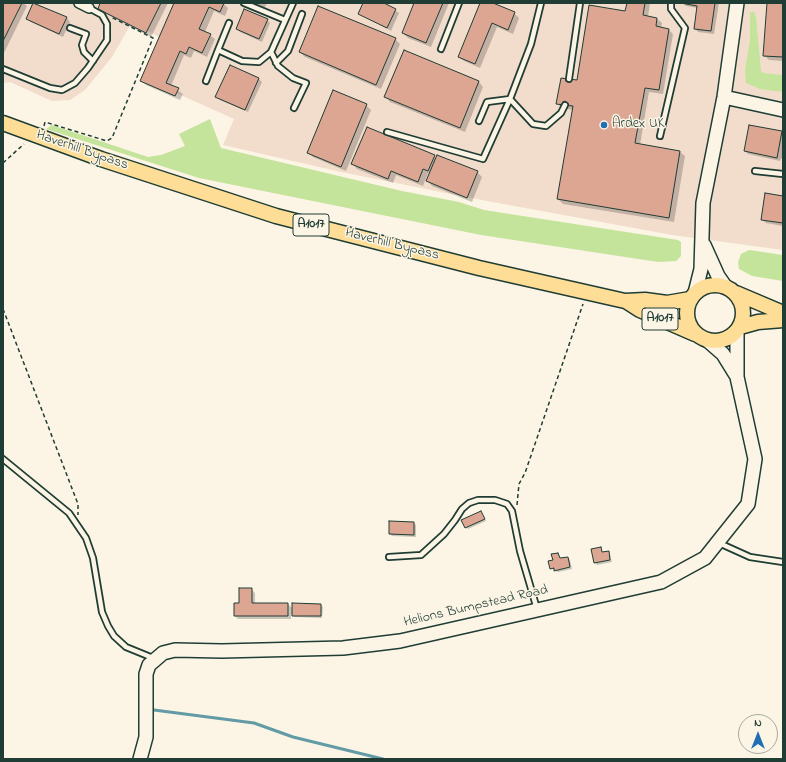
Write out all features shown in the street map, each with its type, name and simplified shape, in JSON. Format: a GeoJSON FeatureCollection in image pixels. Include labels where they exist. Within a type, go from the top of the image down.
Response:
{"type":"FeatureCollection","features":[{"type":"Feature","properties":{"kind":"main road","name":"Haverhill Bypass"},"geometry":{"type":"LineString","coordinates":[[3,123],[101,159],[276,216],[479,268],[625,301],[645,300],[667,303],[692,296]]}},
{"type":"Feature","properties":{"kind":"main road"},"geometry":{"type":"LineString","coordinates":[[783,313],[730,290],[709,285],[692,296],[687,308],[687,318],[690,326],[701,337],[718,342],[728,338],[738,330],[758,322],[783,320]]}},
{"type":"Feature","properties":{"kind":"main road"},"geometry":{"type":"LineString","coordinates":[[730,290],[740,299],[744,313],[738,330]]}},
{"type":"Feature","properties":{"kind":"main road","name":"Haverhill Bypass"},"geometry":{"type":"LineString","coordinates":[[625,301],[640,310],[701,337]]}},
{"type":"Feature","properties":{"kind":"street"},"geometry":{"type":"LineString","coordinates":[[79,3],[89,8]]}},
{"type":"Feature","properties":{"kind":"street"},"geometry":{"type":"LineString","coordinates":[[692,296],[701,269],[703,203],[724,97],[737,3]]}},
{"type":"Feature","properties":{"kind":"street"},"geometry":{"type":"LineString","coordinates":[[724,97],[783,110]]}},
{"type":"Feature","properties":{"kind":"street"},"geometry":{"type":"LineString","coordinates":[[703,242],[718,276],[730,290]]}},
{"type":"Feature","properties":{"kind":"street","name":"Helions Bumpstead Road"},"geometry":{"type":"LineString","coordinates":[[155,659],[163,653],[174,650],[222,651],[343,648],[400,641],[661,582],[705,558],[719,543],[748,504],[755,460],[738,377],[738,330]]}},
{"type":"Feature","properties":{"kind":"street","name":"Helions Bumpstead Road"},"geometry":{"type":"LineString","coordinates":[[701,337],[723,354],[738,377]]}},
{"type":"Feature","properties":{"kind":"street"},"geometry":{"type":"LineString","coordinates":[[140,759],[146,737],[146,674],[149,665],[155,659]]}},
{"type":"Feature","properties":{"kind":"lane"},"geometry":{"type":"LineString","coordinates":[[244,3],[285,20]]}},
{"type":"Feature","properties":{"kind":"lane"},"geometry":{"type":"LineString","coordinates":[[218,50],[242,61],[259,62],[272,52],[293,3]]}},
{"type":"Feature","properties":{"kind":"lane"},"geometry":{"type":"LineString","coordinates":[[441,48],[459,3]]}},
{"type":"Feature","properties":{"kind":"lane"},"geometry":{"type":"LineString","coordinates":[[387,132],[483,160],[510,99],[531,44],[541,3]]}},
{"type":"Feature","properties":{"kind":"lane"},"geometry":{"type":"LineString","coordinates":[[569,79],[580,3]]}},
{"type":"Feature","properties":{"kind":"lane"},"geometry":{"type":"LineString","coordinates":[[660,136],[685,28],[671,10],[671,3]]}},
{"type":"Feature","properties":{"kind":"lane"},"geometry":{"type":"LineString","coordinates":[[3,68],[50,88],[62,90],[75,83],[107,40],[108,31],[102,15],[89,8]]}},
{"type":"Feature","properties":{"kind":"lane"},"geometry":{"type":"LineString","coordinates":[[276,63],[288,51],[302,14]]}},
{"type":"Feature","properties":{"kind":"lane"},"geometry":{"type":"LineString","coordinates":[[206,81],[230,23]]}},
{"type":"Feature","properties":{"kind":"lane"},"geometry":{"type":"LineString","coordinates":[[70,28],[86,34],[82,45],[84,52],[93,60]]}},
{"type":"Feature","properties":{"kind":"lane"},"geometry":{"type":"LineString","coordinates":[[272,52],[278,66],[293,78],[306,83],[294,108]]}},
{"type":"Feature","properties":{"kind":"lane"},"geometry":{"type":"LineString","coordinates":[[510,99],[533,124],[546,126],[561,113],[565,105]]}},
{"type":"Feature","properties":{"kind":"lane"},"geometry":{"type":"LineString","coordinates":[[479,121],[486,102],[510,99]]}},
{"type":"Feature","properties":{"kind":"lane"},"geometry":{"type":"LineString","coordinates":[[756,172],[783,174]]}},
{"type":"Feature","properties":{"kind":"lane"},"geometry":{"type":"LineString","coordinates":[[3,458],[69,513],[86,538],[93,558],[102,612],[108,626],[114,636],[126,647],[155,659]]}},
{"type":"Feature","properties":{"kind":"lane"},"geometry":{"type":"LineString","coordinates":[[389,557],[421,555],[444,534],[462,508],[469,503],[478,500],[495,500],[507,504],[512,511],[520,551],[537,609]]}},
{"type":"Feature","properties":{"kind":"lane"},"geometry":{"type":"LineString","coordinates":[[719,543],[750,557],[783,562]]}},
{"type":"Feature","properties":{"kind":"path"},"geometry":{"type":"LineString","coordinates":[[3,164],[36,136],[45,122],[107,141],[112,138],[153,38],[109,15]]}},
{"type":"Feature","properties":{"kind":"path"},"geometry":{"type":"LineString","coordinates":[[515,522],[519,484],[525,473],[587,293]]}},
{"type":"Feature","properties":{"kind":"path"},"geometry":{"type":"LineString","coordinates":[[3,309],[78,504],[78,525]]}},
{"type":"Feature","properties":{"kind":"shaded area"},"geometry":{"type":"Polygon","coordinates":[[[3,3],[783,3],[783,250],[672,235],[471,198],[341,172],[223,145],[234,119],[145,79],[162,38],[131,24],[112,57],[85,90],[70,100],[52,101],[10,82],[3,83],[3,3]]]}},
{"type":"Feature","properties":{"kind":"green space"},"geometry":{"type":"Polygon","coordinates":[[[750,12],[754,12],[756,17],[761,71],[763,73],[783,75],[783,92],[760,89],[746,83],[745,70],[750,41],[750,12]]]}},
{"type":"Feature","properties":{"kind":"green space"},"geometry":{"type":"Polygon","coordinates":[[[210,119],[221,148],[402,191],[459,202],[484,210],[678,240],[681,242],[681,256],[676,261],[658,262],[481,235],[199,178],[46,129],[52,125],[148,157],[161,155],[185,146],[179,134],[210,119]]]}},
{"type":"Feature","properties":{"kind":"green space"},"geometry":{"type":"Polygon","coordinates":[[[749,250],[783,255],[783,281],[752,276],[739,269],[738,262],[741,254],[749,250]]]}},
{"type":"Feature","properties":{"kind":"building"},"geometry":{"type":"Polygon","coordinates":[[[3,3],[22,3],[3,41],[3,3]]]}},
{"type":"Feature","properties":{"kind":"building"},"geometry":{"type":"Polygon","coordinates":[[[33,3],[67,17],[59,34],[26,19],[33,3]]]}},
{"type":"Feature","properties":{"kind":"building"},"geometry":{"type":"Polygon","coordinates":[[[100,3],[161,3],[146,33],[98,9],[100,3]]]}},
{"type":"Feature","properties":{"kind":"building"},"geometry":{"type":"Polygon","coordinates":[[[174,3],[224,3],[220,12],[209,7],[199,29],[211,34],[202,53],[189,47],[186,54],[180,51],[166,83],[179,88],[175,96],[140,81],[174,3]]]}},
{"type":"Feature","properties":{"kind":"building"},"geometry":{"type":"Polygon","coordinates":[[[363,3],[384,3],[396,9],[387,28],[358,14],[363,3]]]}},
{"type":"Feature","properties":{"kind":"building"},"geometry":{"type":"Polygon","coordinates":[[[414,3],[443,3],[426,43],[402,33],[414,3]]]}},
{"type":"Feature","properties":{"kind":"building"},"geometry":{"type":"Polygon","coordinates":[[[480,3],[493,3],[515,12],[508,30],[492,23],[475,64],[458,57],[480,3]]]}},
{"type":"Feature","properties":{"kind":"building","name":"Ardex UK"},"geometry":{"type":"Polygon","coordinates":[[[627,3],[645,3],[643,15],[657,18],[656,26],[669,29],[659,90],[645,88],[635,143],[680,151],[669,218],[557,199],[573,106],[556,104],[561,78],[577,80],[589,5],[625,11],[627,3]]]}},
{"type":"Feature","properties":{"kind":"building"},"geometry":{"type":"Polygon","coordinates":[[[681,3],[715,3],[711,31],[694,29],[697,6],[681,3]]]}},
{"type":"Feature","properties":{"kind":"building"},"geometry":{"type":"Polygon","coordinates":[[[767,3],[783,3],[783,57],[763,56],[767,3]]]}},
{"type":"Feature","properties":{"kind":"building"},"geometry":{"type":"Polygon","coordinates":[[[318,6],[396,38],[376,85],[299,52],[318,6]]]}},
{"type":"Feature","properties":{"kind":"building"},"geometry":{"type":"Polygon","coordinates":[[[244,9],[268,19],[259,39],[236,29],[244,9]]]}},
{"type":"Feature","properties":{"kind":"building"},"geometry":{"type":"Polygon","coordinates":[[[404,50],[479,81],[460,128],[384,97],[404,50]]]}},
{"type":"Feature","properties":{"kind":"building"},"geometry":{"type":"Polygon","coordinates":[[[230,65],[259,78],[245,110],[215,97],[230,65]]]}},
{"type":"Feature","properties":{"kind":"building"},"geometry":{"type":"Polygon","coordinates":[[[333,90],[367,104],[341,167],[307,153],[333,90]]]}},
{"type":"Feature","properties":{"kind":"building"},"geometry":{"type":"Polygon","coordinates":[[[749,125],[782,131],[777,158],[744,151],[749,125]]]}},
{"type":"Feature","properties":{"kind":"building"},"geometry":{"type":"Polygon","coordinates":[[[367,127],[435,155],[428,171],[423,169],[418,182],[391,171],[388,179],[351,164],[367,127]]]}},
{"type":"Feature","properties":{"kind":"building"},"geometry":{"type":"Polygon","coordinates":[[[437,155],[478,171],[467,198],[426,181],[437,155]]]}},
{"type":"Feature","properties":{"kind":"building"},"geometry":{"type":"Polygon","coordinates":[[[765,193],[783,196],[783,223],[761,220],[765,193]]]}},
{"type":"Feature","properties":{"kind":"building"},"geometry":{"type":"Polygon","coordinates":[[[481,511],[485,519],[465,528],[461,520],[481,511]]]}},
{"type":"Feature","properties":{"kind":"building"},"geometry":{"type":"Polygon","coordinates":[[[389,521],[414,522],[414,535],[389,534],[389,521]]]}},
{"type":"Feature","properties":{"kind":"building"},"geometry":{"type":"Polygon","coordinates":[[[601,547],[602,552],[609,551],[610,560],[594,563],[591,549],[601,547]]]}},
{"type":"Feature","properties":{"kind":"building"},"geometry":{"type":"Polygon","coordinates":[[[558,553],[560,558],[568,557],[570,567],[554,571],[554,568],[550,569],[548,561],[553,560],[551,554],[558,553]]]}},
{"type":"Feature","properties":{"kind":"building"},"geometry":{"type":"Polygon","coordinates":[[[239,588],[252,588],[252,603],[288,603],[288,616],[234,616],[234,603],[239,603],[239,588]]]}},
{"type":"Feature","properties":{"kind":"building"},"geometry":{"type":"Polygon","coordinates":[[[292,603],[321,604],[321,616],[292,616],[292,603]]]}},
{"type":"Feature","properties":{"kind":"waterway"},"geometry":{"type":"LineString","coordinates":[[154,710],[254,723],[293,737],[383,759]]}},
{"type":"Feature","properties":{"kind":"place","name":"Ardex UK"},"geometry":{"type":"Point","coordinates":[604,125]}}]}
